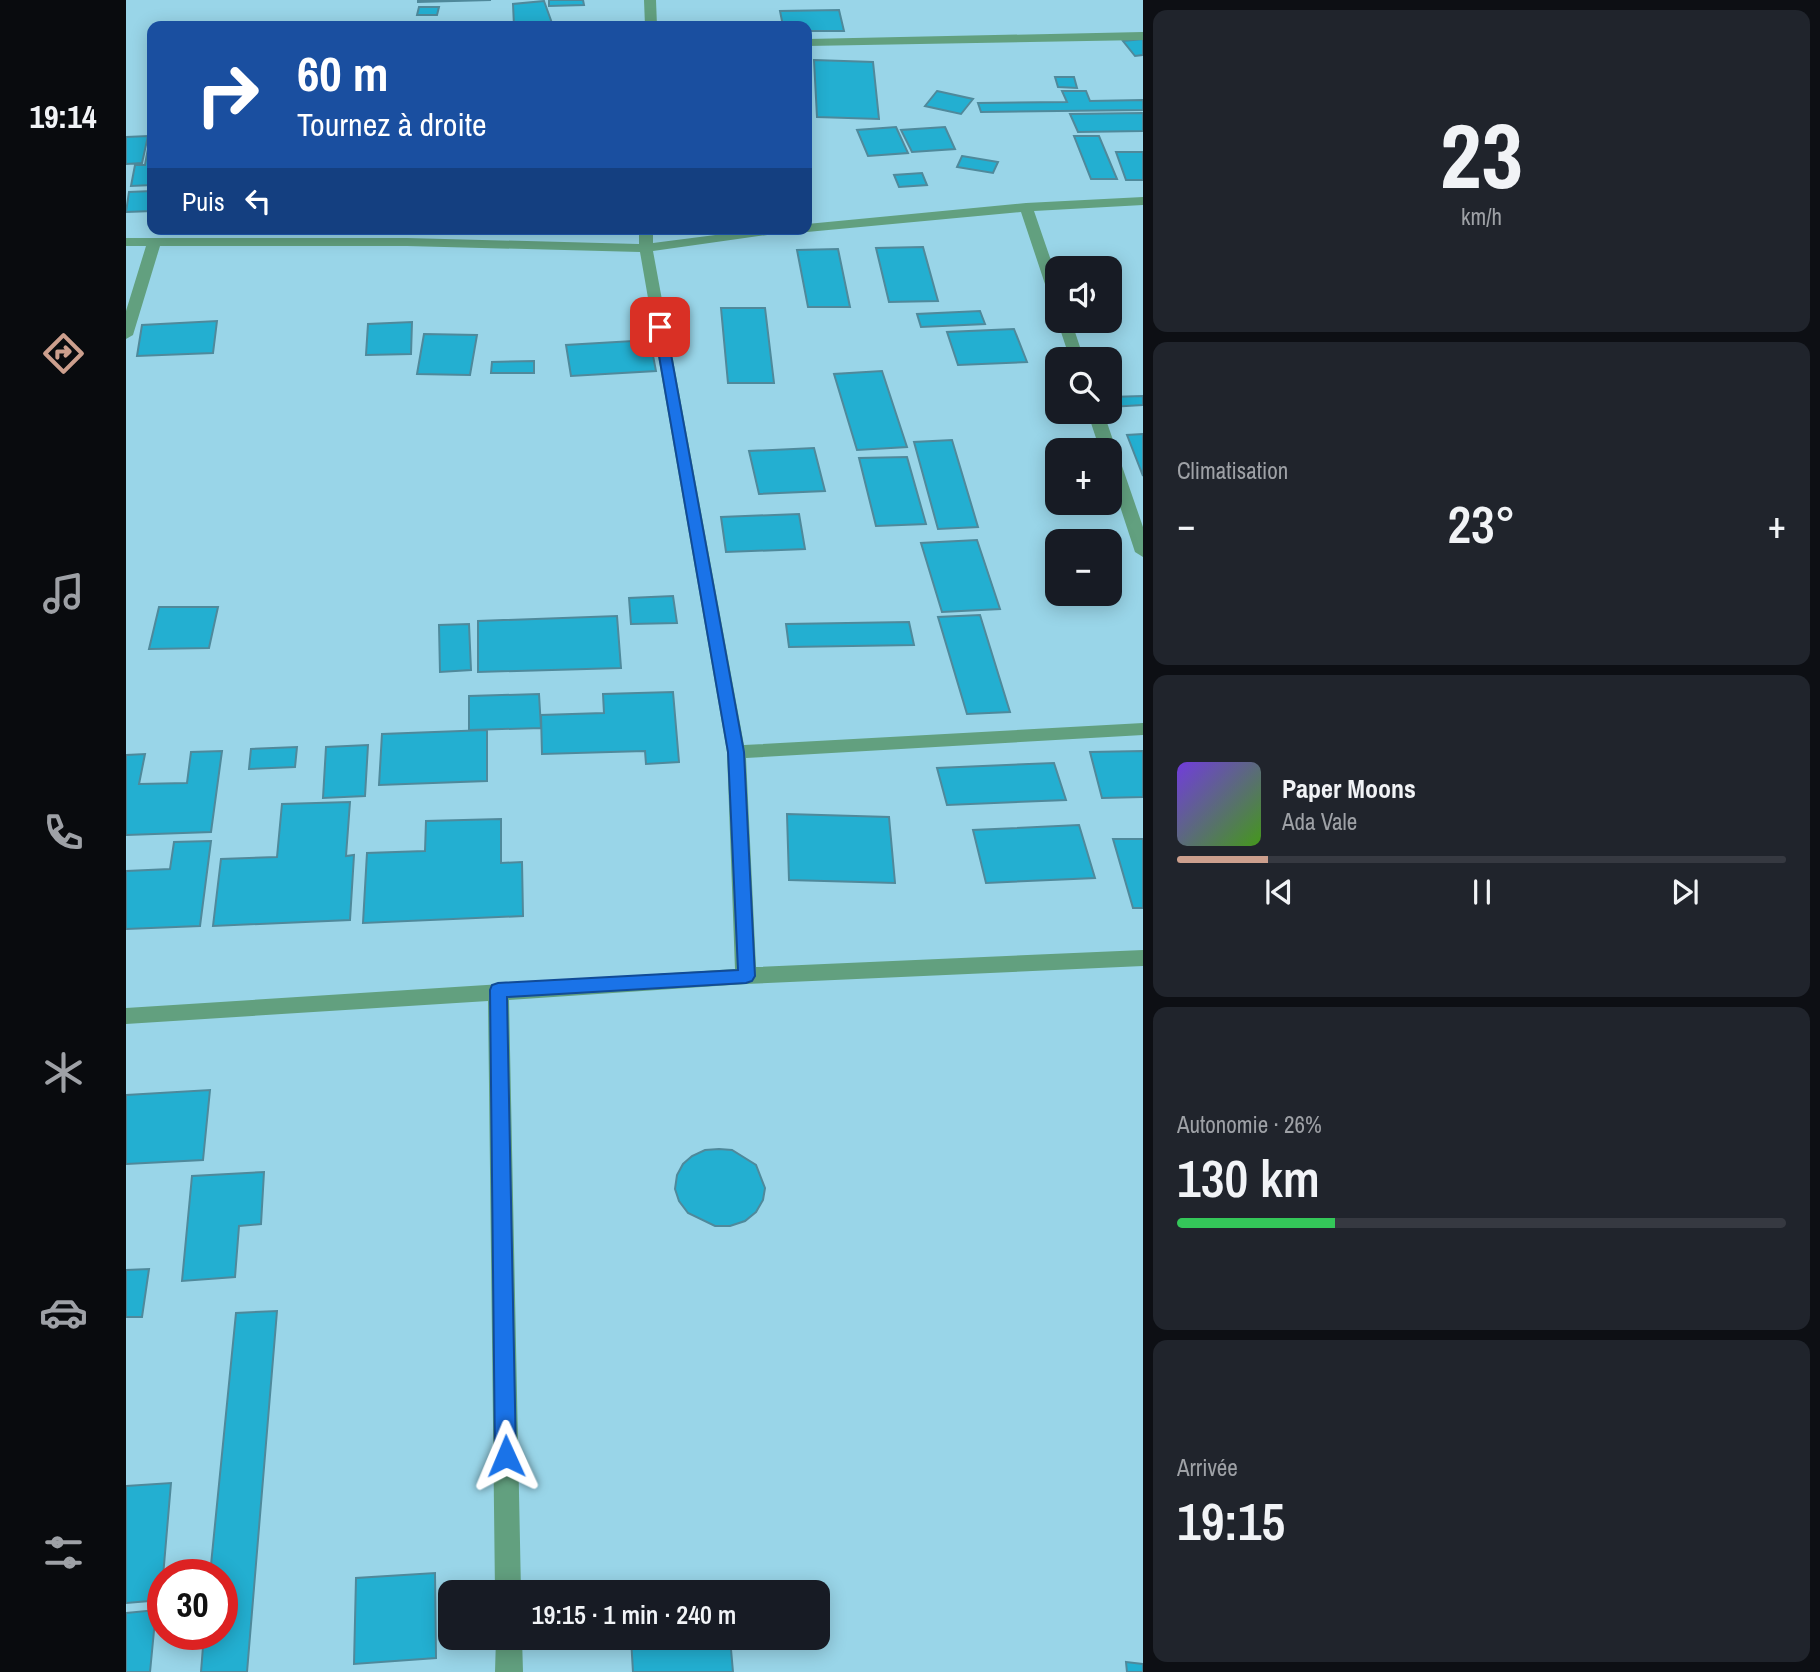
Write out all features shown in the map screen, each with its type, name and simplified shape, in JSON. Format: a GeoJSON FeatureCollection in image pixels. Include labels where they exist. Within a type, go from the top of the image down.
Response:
{"type":"FeatureCollection","features":[{"type":"Feature","properties":{"kind":"street"},"geometry":{"type":"LineString","coordinates":[[650,0],[651,21]]}},
{"type":"Feature","properties":{"kind":"street"},"geometry":{"type":"LineString","coordinates":[[812,43],[1143,36]]}},
{"type":"Feature","properties":{"kind":"street"},"geometry":{"type":"LineString","coordinates":[[812,227],[1026,206],[1143,201]]}},
{"type":"Feature","properties":{"kind":"street"},"geometry":{"type":"LineString","coordinates":[[1026,206],[1045,263]]}},
{"type":"Feature","properties":{"kind":"street"},"geometry":{"type":"LineString","coordinates":[[646,235],[646,248],[736,752],[746,976]]}},
{"type":"Feature","properties":{"kind":"street"},"geometry":{"type":"LineString","coordinates":[[126,242],[407,242],[646,248],[749,235]]}},
{"type":"Feature","properties":{"kind":"street"},"geometry":{"type":"LineString","coordinates":[[126,335],[154,243]]}},
{"type":"Feature","properties":{"kind":"street"},"geometry":{"type":"LineString","coordinates":[[1122,490],[1143,552]]}},
{"type":"Feature","properties":{"kind":"street"},"geometry":{"type":"LineString","coordinates":[[736,752],[1143,729]]}},
{"type":"Feature","properties":{"kind":"street"},"geometry":{"type":"LineString","coordinates":[[126,1016],[498,990],[1143,958]]}},
{"type":"Feature","properties":{"kind":"street"},"geometry":{"type":"LineString","coordinates":[[498,990],[508,1580]]}},
{"type":"Feature","properties":{"kind":"street"},"geometry":{"type":"LineString","coordinates":[[509,1650],[509,1672]]}},
{"type":"Feature","properties":{"kind":"building"},"geometry":{"type":"Polygon","coordinates":[[[418,0],[491,0],[418,2],[418,0]]]}},
{"type":"Feature","properties":{"kind":"building"},"geometry":{"type":"Polygon","coordinates":[[[549,0],[583,0],[584,5],[549,6],[549,0]]]}},
{"type":"Feature","properties":{"kind":"building"},"geometry":{"type":"Polygon","coordinates":[[[544,1],[551,21],[514,21],[513,4],[544,1]]]}},
{"type":"Feature","properties":{"kind":"building"},"geometry":{"type":"Polygon","coordinates":[[[419,7],[439,7],[437,15],[417,15],[419,7]]]}},
{"type":"Feature","properties":{"kind":"building"},"geometry":{"type":"Polygon","coordinates":[[[839,10],[844,31],[812,31],[812,21],[782,21],[780,11],[839,10]]]}},
{"type":"Feature","properties":{"kind":"building"},"geometry":{"type":"Polygon","coordinates":[[[1143,39],[1143,55],[1135,56],[1123,41],[1143,39]]]}},
{"type":"Feature","properties":{"kind":"building"},"geometry":{"type":"Polygon","coordinates":[[[814,60],[873,62],[879,119],[817,117],[814,60]]]}},
{"type":"Feature","properties":{"kind":"building"},"geometry":{"type":"Polygon","coordinates":[[[1055,77],[1074,77],[1077,88],[1058,87],[1055,77]]]}},
{"type":"Feature","properties":{"kind":"building"},"geometry":{"type":"Polygon","coordinates":[[[937,91],[973,99],[961,114],[925,106],[937,91]]]}},
{"type":"Feature","properties":{"kind":"building"},"geometry":{"type":"Polygon","coordinates":[[[1062,91],[1086,91],[1090,101],[1143,100],[1143,110],[981,112],[978,103],[1067,102],[1062,91]]]}},
{"type":"Feature","properties":{"kind":"building"},"geometry":{"type":"Polygon","coordinates":[[[1143,113],[1143,131],[1078,132],[1070,114],[1143,113]]]}},
{"type":"Feature","properties":{"kind":"building"},"geometry":{"type":"Polygon","coordinates":[[[896,127],[908,153],[868,156],[857,130],[896,127]]]}},
{"type":"Feature","properties":{"kind":"building"},"geometry":{"type":"Polygon","coordinates":[[[945,127],[955,149],[912,152],[901,130],[945,127]]]}},
{"type":"Feature","properties":{"kind":"building"},"geometry":{"type":"Polygon","coordinates":[[[147,136],[142,163],[126,164],[126,137],[147,136]]]}},
{"type":"Feature","properties":{"kind":"building"},"geometry":{"type":"Polygon","coordinates":[[[1074,136],[1099,136],[1117,179],[1091,179],[1074,136]]]}},
{"type":"Feature","properties":{"kind":"building"},"geometry":{"type":"Polygon","coordinates":[[[1116,152],[1143,152],[1143,180],[1126,180],[1116,152]]]}},
{"type":"Feature","properties":{"kind":"building"},"geometry":{"type":"Polygon","coordinates":[[[147,154],[147,185],[131,186],[135,165],[145,165],[147,154]]]}},
{"type":"Feature","properties":{"kind":"building"},"geometry":{"type":"Polygon","coordinates":[[[962,156],[998,162],[993,173],[957,167],[962,156]]]}},
{"type":"Feature","properties":{"kind":"building"},"geometry":{"type":"Polygon","coordinates":[[[922,173],[927,185],[899,187],[894,175],[922,173]]]}},
{"type":"Feature","properties":{"kind":"building"},"geometry":{"type":"Polygon","coordinates":[[[147,191],[147,211],[126,212],[129,192],[147,191]]]}},
{"type":"Feature","properties":{"kind":"building"},"geometry":{"type":"Polygon","coordinates":[[[923,247],[938,301],[889,302],[876,248],[923,247]]]}},
{"type":"Feature","properties":{"kind":"building"},"geometry":{"type":"Polygon","coordinates":[[[838,249],[850,307],[808,307],[797,250],[838,249]]]}},
{"type":"Feature","properties":{"kind":"building"},"geometry":{"type":"Polygon","coordinates":[[[721,308],[765,308],[774,383],[728,383],[721,308]]]}},
{"type":"Feature","properties":{"kind":"building"},"geometry":{"type":"Polygon","coordinates":[[[980,311],[985,324],[921,327],[917,314],[980,311]]]}},
{"type":"Feature","properties":{"kind":"building"},"geometry":{"type":"Polygon","coordinates":[[[217,321],[213,353],[137,356],[142,325],[217,321]]]}},
{"type":"Feature","properties":{"kind":"building"},"geometry":{"type":"Polygon","coordinates":[[[412,322],[411,354],[366,355],[368,324],[412,322]]]}},
{"type":"Feature","properties":{"kind":"building"},"geometry":{"type":"Polygon","coordinates":[[[1014,329],[1027,362],[958,365],[947,332],[1014,329]]]}},
{"type":"Feature","properties":{"kind":"building"},"geometry":{"type":"Polygon","coordinates":[[[424,334],[477,335],[470,375],[417,374],[424,334]]]}},
{"type":"Feature","properties":{"kind":"building"},"geometry":{"type":"Polygon","coordinates":[[[650,340],[656,371],[571,376],[566,345],[650,340]]]}},
{"type":"Feature","properties":{"kind":"building"},"geometry":{"type":"Polygon","coordinates":[[[534,361],[534,373],[491,373],[492,362],[534,361]]]}},
{"type":"Feature","properties":{"kind":"building"},"geometry":{"type":"Polygon","coordinates":[[[882,371],[907,447],[857,450],[834,374],[882,371]]]}},
{"type":"Feature","properties":{"kind":"building"},"geometry":{"type":"Polygon","coordinates":[[[1143,396],[1143,405],[1122,406],[1122,397],[1143,396]]]}},
{"type":"Feature","properties":{"kind":"building"},"geometry":{"type":"Polygon","coordinates":[[[1143,434],[1143,476],[1127,435],[1143,434]]]}},
{"type":"Feature","properties":{"kind":"building"},"geometry":{"type":"Polygon","coordinates":[[[952,440],[978,527],[938,529],[914,442],[952,440]]]}},
{"type":"Feature","properties":{"kind":"building"},"geometry":{"type":"Polygon","coordinates":[[[814,448],[825,491],[759,494],[749,451],[814,448]]]}},
{"type":"Feature","properties":{"kind":"building"},"geometry":{"type":"Polygon","coordinates":[[[907,457],[926,524],[876,526],[859,458],[907,457]]]}},
{"type":"Feature","properties":{"kind":"building"},"geometry":{"type":"Polygon","coordinates":[[[799,514],[805,549],[726,552],[721,517],[799,514]]]}},
{"type":"Feature","properties":{"kind":"building"},"geometry":{"type":"Polygon","coordinates":[[[977,540],[1000,609],[942,612],[921,543],[977,540]]]}},
{"type":"Feature","properties":{"kind":"building"},"geometry":{"type":"Polygon","coordinates":[[[673,596],[677,623],[631,624],[629,598],[673,596]]]}},
{"type":"Feature","properties":{"kind":"building"},"geometry":{"type":"Polygon","coordinates":[[[159,607],[218,607],[209,648],[149,649],[159,607]]]}},
{"type":"Feature","properties":{"kind":"building"},"geometry":{"type":"Polygon","coordinates":[[[980,615],[1010,712],[967,714],[938,617],[980,615]]]}},
{"type":"Feature","properties":{"kind":"building"},"geometry":{"type":"Polygon","coordinates":[[[617,616],[621,668],[478,672],[478,621],[617,616]]]}},
{"type":"Feature","properties":{"kind":"building"},"geometry":{"type":"Polygon","coordinates":[[[909,622],[914,645],[789,647],[786,624],[909,622]]]}},
{"type":"Feature","properties":{"kind":"building"},"geometry":{"type":"Polygon","coordinates":[[[469,624],[471,670],[440,672],[439,625],[469,624]]]}},
{"type":"Feature","properties":{"kind":"building"},"geometry":{"type":"Polygon","coordinates":[[[673,692],[679,762],[646,764],[645,751],[542,754],[541,715],[604,713],[603,694],[673,692]]]}},
{"type":"Feature","properties":{"kind":"building"},"geometry":{"type":"Polygon","coordinates":[[[539,694],[541,728],[469,730],[469,696],[539,694]]]}},
{"type":"Feature","properties":{"kind":"building"},"geometry":{"type":"Polygon","coordinates":[[[487,730],[487,781],[379,785],[382,734],[487,730]]]}},
{"type":"Feature","properties":{"kind":"building"},"geometry":{"type":"Polygon","coordinates":[[[368,745],[365,796],[323,798],[326,747],[368,745]]]}},
{"type":"Feature","properties":{"kind":"building"},"geometry":{"type":"Polygon","coordinates":[[[297,747],[295,767],[249,769],[251,749],[297,747]]]}},
{"type":"Feature","properties":{"kind":"building"},"geometry":{"type":"Polygon","coordinates":[[[222,751],[211,832],[126,835],[126,755],[145,754],[139,784],[187,783],[191,752],[222,751]]]}},
{"type":"Feature","properties":{"kind":"building"},"geometry":{"type":"Polygon","coordinates":[[[1143,751],[1143,797],[1102,798],[1090,752],[1143,751]]]}},
{"type":"Feature","properties":{"kind":"building"},"geometry":{"type":"Polygon","coordinates":[[[1054,763],[1066,800],[947,805],[937,768],[1054,763]]]}},
{"type":"Feature","properties":{"kind":"building"},"geometry":{"type":"Polygon","coordinates":[[[350,802],[346,856],[354,855],[350,920],[213,926],[221,859],[277,857],[282,804],[350,802]]]}},
{"type":"Feature","properties":{"kind":"building"},"geometry":{"type":"Polygon","coordinates":[[[787,814],[889,817],[895,883],[789,880],[787,814]]]}},
{"type":"Feature","properties":{"kind":"building"},"geometry":{"type":"Polygon","coordinates":[[[501,819],[501,863],[522,862],[523,916],[363,923],[367,853],[425,851],[426,821],[501,819]]]}},
{"type":"Feature","properties":{"kind":"building"},"geometry":{"type":"Polygon","coordinates":[[[1079,825],[1095,878],[986,883],[973,830],[1079,825]]]}},
{"type":"Feature","properties":{"kind":"building"},"geometry":{"type":"Polygon","coordinates":[[[1113,839],[1143,839],[1143,908],[1133,908],[1113,839]]]}},
{"type":"Feature","properties":{"kind":"building"},"geometry":{"type":"Polygon","coordinates":[[[211,841],[200,926],[126,929],[126,871],[170,869],[174,842],[211,841]]]}},
{"type":"Feature","properties":{"kind":"building"},"geometry":{"type":"Polygon","coordinates":[[[210,1090],[203,1160],[126,1164],[126,1095],[210,1090]]]}},
{"type":"Feature","properties":{"kind":"building"},"geometry":{"type":"Polygon","coordinates":[[[705,1150],[732,1150],[756,1165],[765,1188],[763,1200],[756,1212],[745,1221],[730,1226],[715,1226],[688,1213],[679,1201],[675,1189],[677,1175],[683,1164],[705,1150]]]}},
{"type":"Feature","properties":{"kind":"building"},"geometry":{"type":"Polygon","coordinates":[[[264,1172],[261,1224],[239,1226],[235,1277],[182,1281],[192,1176],[264,1172]]]}},
{"type":"Feature","properties":{"kind":"building"},"geometry":{"type":"Polygon","coordinates":[[[149,1269],[142,1317],[126,1317],[126,1270],[149,1269]]]}},
{"type":"Feature","properties":{"kind":"building"},"geometry":{"type":"Polygon","coordinates":[[[277,1311],[247,1672],[201,1672],[203,1650],[238,1650],[238,1559],[212,1559],[236,1313],[277,1311]]]}},
{"type":"Feature","properties":{"kind":"building"},"geometry":{"type":"Polygon","coordinates":[[[171,1483],[165,1559],[147,1559],[147,1601],[126,1603],[126,1486],[171,1483]]]}},
{"type":"Feature","properties":{"kind":"building"},"geometry":{"type":"Polygon","coordinates":[[[435,1573],[436,1658],[354,1664],[356,1578],[435,1573]]]}},
{"type":"Feature","properties":{"kind":"building"},"geometry":{"type":"Polygon","coordinates":[[[147,1611],[147,1650],[152,1650],[150,1672],[126,1672],[126,1613],[147,1611]]]}},
{"type":"Feature","properties":{"kind":"building"},"geometry":{"type":"Polygon","coordinates":[[[632,1650],[731,1650],[733,1672],[633,1672],[632,1650]]]}},
{"type":"Feature","properties":{"kind":"building"},"geometry":{"type":"Polygon","coordinates":[[[1126,1662],[1143,1664],[1143,1672],[1127,1672],[1126,1662]]]}},
{"type":"Feature","properties":{"kind":"route"},"geometry":{"type":"LineString","coordinates":[[506,1456],[498,990],[746,976],[736,752],[660,327]]}}]}
